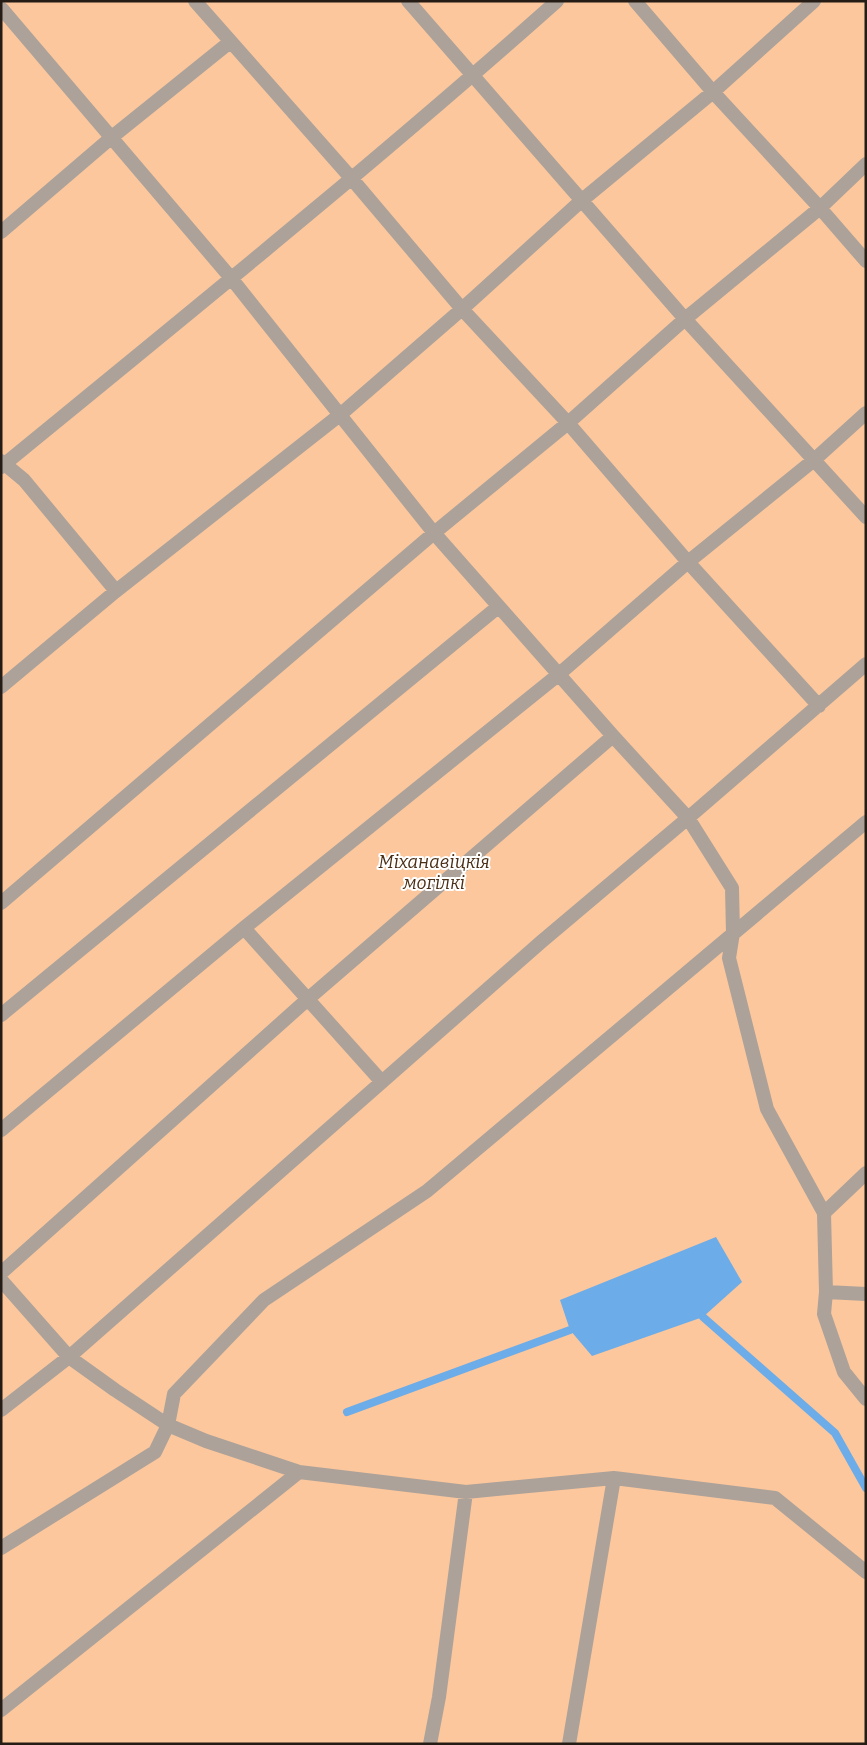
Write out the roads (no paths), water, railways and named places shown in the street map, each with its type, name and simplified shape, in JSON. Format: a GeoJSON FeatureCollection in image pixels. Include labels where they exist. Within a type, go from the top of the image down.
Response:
{"type":"FeatureCollection","features":[{"type":"Feature","properties":{"kind":"lane"},"geometry":{"type":"LineString","coordinates":[[12,1],[1,9],[231,278],[434,533],[688,818],[732,888],[733,933],[729,958],[767,1109],[824,1213],[826,1292],[824,1314],[844,1372],[866,1399]]}},
{"type":"Feature","properties":{"kind":"lane"},"geometry":{"type":"LineString","coordinates":[[195,1],[352,179],[462,309],[568,423],[688,562],[819,706]]}},
{"type":"Feature","properties":{"kind":"lane"},"geometry":{"type":"LineString","coordinates":[[408,1],[685,319],[866,517]]}},
{"type":"Feature","properties":{"kind":"lane"},"geometry":{"type":"LineString","coordinates":[[116,590],[24,480],[2,464],[352,179],[473,76],[557,1]]}},
{"type":"Feature","properties":{"kind":"lane"},"geometry":{"type":"LineString","coordinates":[[635,1],[713,92],[866,261]]}},
{"type":"Feature","properties":{"kind":"lane"},"geometry":{"type":"LineString","coordinates":[[1,688],[116,590],[341,414],[462,309],[581,201],[713,92],[814,1]]}},
{"type":"Feature","properties":{"kind":"lane"},"geometry":{"type":"LineString","coordinates":[[1,232],[112,137],[230,42]]}},
{"type":"Feature","properties":{"kind":"lane"},"geometry":{"type":"LineString","coordinates":[[1,903],[434,533],[568,423],[685,319],[820,208],[866,164]]}},
{"type":"Feature","properties":{"kind":"lane"},"geometry":{"type":"LineString","coordinates":[[1,1130],[244,928],[558,674],[688,562],[814,460],[866,413]]}},
{"type":"Feature","properties":{"kind":"lane"},"geometry":{"type":"LineString","coordinates":[[1,1015],[498,607]]}},
{"type":"Feature","properties":{"kind":"lane"},"geometry":{"type":"LineString","coordinates":[[1,1410],[69,1357],[541,942],[866,664]]}},
{"type":"Feature","properties":{"kind":"lane"},"geometry":{"type":"LineString","coordinates":[[1,1273],[309,998],[613,736]]}},
{"type":"Feature","properties":{"kind":"lane"},"geometry":{"type":"LineString","coordinates":[[1,1548],[155,1452],[168,1425],[174,1394],[264,1300],[427,1191],[866,822]]}},
{"type":"Feature","properties":{"kind":"lane"},"geometry":{"type":"LineString","coordinates":[[244,928],[309,998],[382,1082]]}},
{"type":"Feature","properties":{"kind":"lane"},"geometry":{"type":"LineString","coordinates":[[824,1213],[866,1173]]}},
{"type":"Feature","properties":{"kind":"lane"},"geometry":{"type":"LineString","coordinates":[[1,1280],[69,1357],[168,1425],[299,1472],[466,1492],[614,1478],[775,1498],[866,1572]]}},
{"type":"Feature","properties":{"kind":"lane"},"geometry":{"type":"LineString","coordinates":[[826,1292],[866,1294]]}},
{"type":"Feature","properties":{"kind":"lane"},"geometry":{"type":"LineString","coordinates":[[1,1710],[299,1472]]}},
{"type":"Feature","properties":{"kind":"lane"},"geometry":{"type":"LineString","coordinates":[[569,1744],[614,1478]]}},
{"type":"Feature","properties":{"kind":"lane"},"geometry":{"type":"LineString","coordinates":[[430,1744],[439,1697],[466,1492]]}},
{"type":"Feature","properties":{"kind":"water"},"geometry":{"type":"Polygon","coordinates":[[[716,1237],[742,1282],[703,1317],[592,1356],[570,1330],[560,1300],[716,1237]]]}},
{"type":"Feature","properties":{"kind":"waterway"},"geometry":{"type":"LineString","coordinates":[[703,1317],[835,1433],[866,1488]]}},
{"type":"Feature","properties":{"kind":"waterway"},"geometry":{"type":"LineString","coordinates":[[347,1412],[570,1330]]}},
{"type":"Feature","properties":{"kind":"park label","name":"Міханавіцкія могілкі"},"geometry":{"type":"Point","coordinates":[434,872]}}]}
